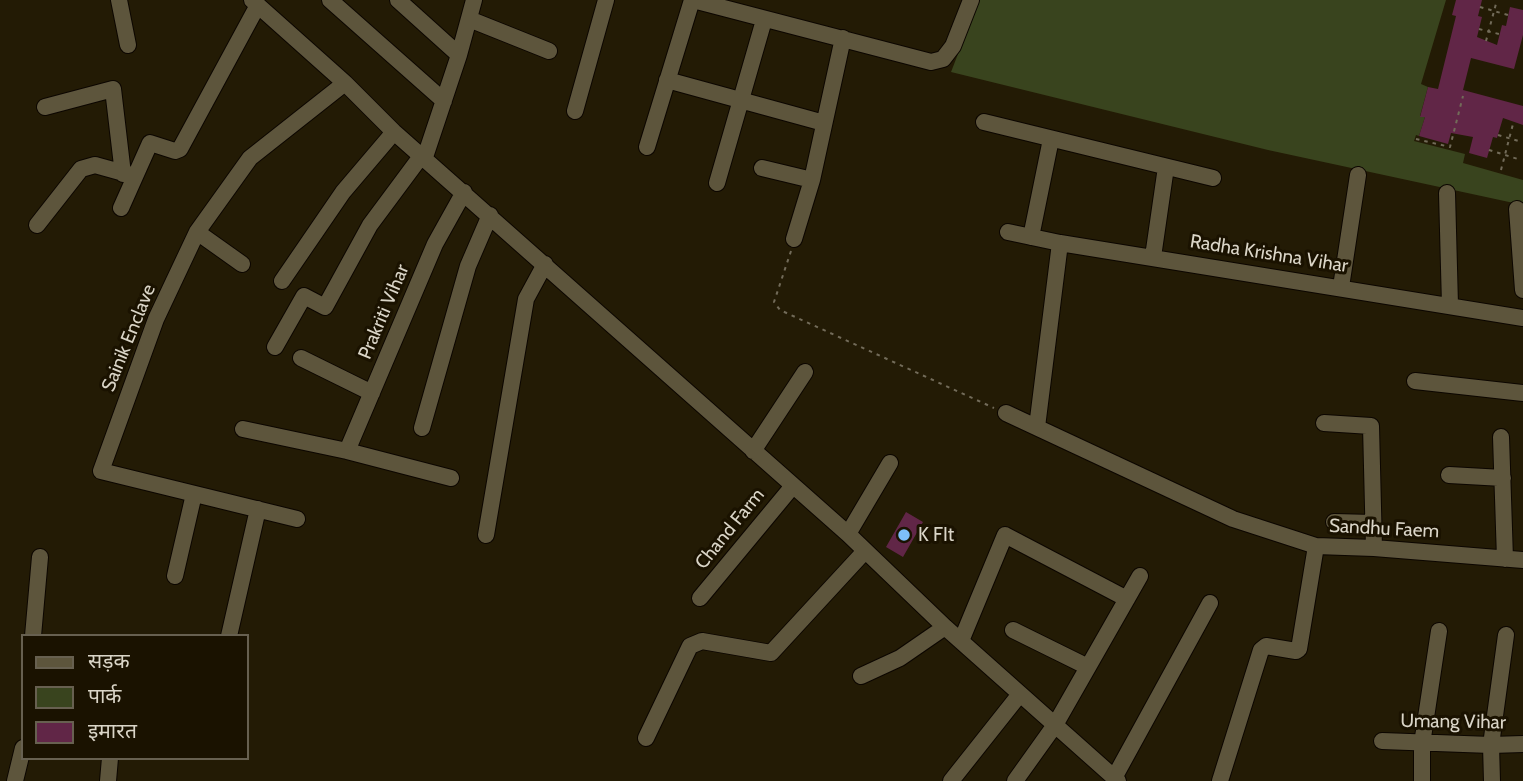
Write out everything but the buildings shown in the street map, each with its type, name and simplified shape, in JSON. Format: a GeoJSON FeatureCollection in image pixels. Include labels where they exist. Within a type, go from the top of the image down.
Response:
{"type":"FeatureCollection","features":[{"type":"Feature","properties":{"kind":"street"},"geometry":{"type":"LineString","coordinates":[[119,0],[128,45]]}},
{"type":"Feature","properties":{"kind":"street"},"geometry":{"type":"LineString","coordinates":[[330,0],[443,101]]}},
{"type":"Feature","properties":{"kind":"street"},"geometry":{"type":"LineString","coordinates":[[398,0],[459,55]]}},
{"type":"Feature","properties":{"kind":"street"},"geometry":{"type":"LineString","coordinates":[[275,347],[304,296],[325,307],[370,225],[423,156],[459,55],[474,0]]}},
{"type":"Feature","properties":{"kind":"street"},"geometry":{"type":"LineString","coordinates":[[575,111],[606,0]]}},
{"type":"Feature","properties":{"kind":"street"},"geometry":{"type":"LineString","coordinates":[[647,147],[667,80],[699,1],[931,62],[943,59],[953,46],[971,0]]}},
{"type":"Feature","properties":{"kind":"street"},"geometry":{"type":"LineString","coordinates":[[121,208],[129,175],[149,144],[175,151],[180,149],[255,3],[345,83],[394,132],[848,534],[945,627],[1116,779],[1210,603]]}},
{"type":"Feature","properties":{"kind":"street"},"geometry":{"type":"LineString","coordinates":[[469,19],[549,51]]}},
{"type":"Feature","properties":{"kind":"street"},"geometry":{"type":"LineString","coordinates":[[717,183],[764,20]]}},
{"type":"Feature","properties":{"kind":"street"},"geometry":{"type":"LineString","coordinates":[[793,243],[812,180],[843,38]]}},
{"type":"Feature","properties":{"kind":"street"},"geometry":{"type":"LineString","coordinates":[[667,80],[824,123]]}},
{"type":"Feature","properties":{"kind":"street","name":"Sainik Enclave"},"geometry":{"type":"LineString","coordinates":[[297,519],[101,471],[156,319],[198,232],[250,158],[345,83]]}},
{"type":"Feature","properties":{"kind":"street"},"geometry":{"type":"LineString","coordinates":[[45,107],[113,89],[129,175]]}},
{"type":"Feature","properties":{"kind":"street"},"geometry":{"type":"LineString","coordinates":[[984,122],[1213,178]]}},
{"type":"Feature","properties":{"kind":"street"},"geometry":{"type":"LineString","coordinates":[[282,281],[343,192],[394,132]]}},
{"type":"Feature","properties":{"kind":"street"},"geometry":{"type":"LineString","coordinates":[[1031,237],[1051,139]]}},
{"type":"Feature","properties":{"kind":"street"},"geometry":{"type":"LineString","coordinates":[[37,225],[81,169],[95,165],[129,175]]}},
{"type":"Feature","properties":{"kind":"street"},"geometry":{"type":"LineString","coordinates":[[1153,257],[1166,167]]}},
{"type":"Feature","properties":{"kind":"street"},"geometry":{"type":"LineString","coordinates":[[762,168],[812,180]]}},
{"type":"Feature","properties":{"kind":"street"},"geometry":{"type":"LineString","coordinates":[[1341,287],[1358,176]]}},
{"type":"Feature","properties":{"kind":"street","name":"Prakriti Vihar"},"geometry":{"type":"LineString","coordinates":[[347,451],[435,244],[464,192]]}},
{"type":"Feature","properties":{"kind":"street"},"geometry":{"type":"LineString","coordinates":[[1447,193],[1450,305]]}},
{"type":"Feature","properties":{"kind":"street"},"geometry":{"type":"LineString","coordinates":[[1517,209],[1523,290]]}},
{"type":"Feature","properties":{"kind":"street"},"geometry":{"type":"LineString","coordinates":[[422,428],[468,265],[490,215]]}},
{"type":"Feature","properties":{"kind":"street"},"geometry":{"type":"LineString","coordinates":[[198,232],[242,264]]}},
{"type":"Feature","properties":{"kind":"street","name":"Radha Krishna Vihar"},"geometry":{"type":"LineString","coordinates":[[1008,232],[1059,243],[1523,318]]}},
{"type":"Feature","properties":{"kind":"street"},"geometry":{"type":"LineString","coordinates":[[1037,427],[1059,243]]}},
{"type":"Feature","properties":{"kind":"street"},"geometry":{"type":"LineString","coordinates":[[486,535],[526,299],[545,264]]}},
{"type":"Feature","properties":{"kind":"street"},"geometry":{"type":"LineString","coordinates":[[301,358],[372,393]]}},
{"type":"Feature","properties":{"kind":"street"},"geometry":{"type":"LineString","coordinates":[[753,451],[805,372]]}},
{"type":"Feature","properties":{"kind":"street"},"geometry":{"type":"LineString","coordinates":[[1415,381],[1523,393]]}},
{"type":"Feature","properties":{"kind":"street"},"geometry":{"type":"LineString","coordinates":[[1006,413],[1233,519],[1316,546]]}},
{"type":"Feature","properties":{"kind":"street"},"geometry":{"type":"LineString","coordinates":[[1324,423],[1371,426],[1374,548]]}},
{"type":"Feature","properties":{"kind":"street"},"geometry":{"type":"LineString","coordinates":[[243,429],[347,451],[451,478]]}},
{"type":"Feature","properties":{"kind":"street"},"geometry":{"type":"LineString","coordinates":[[1501,437],[1505,559]]}},
{"type":"Feature","properties":{"kind":"street"},"geometry":{"type":"LineString","coordinates":[[848,534],[890,463]]}},
{"type":"Feature","properties":{"kind":"street"},"geometry":{"type":"LineString","coordinates":[[1449,475],[1503,478]]}},
{"type":"Feature","properties":{"kind":"street","name":"Chand Farm"},"geometry":{"type":"LineString","coordinates":[[700,598],[792,486]]}},
{"type":"Feature","properties":{"kind":"street"},"geometry":{"type":"LineString","coordinates":[[174,576],[194,494]]}},
{"type":"Feature","properties":{"kind":"street"},"geometry":{"type":"LineString","coordinates":[[229,634],[258,509]]}},
{"type":"Feature","properties":{"kind":"street"},"geometry":{"type":"LineString","coordinates":[[1334,522],[1373,523]]}},
{"type":"Feature","properties":{"kind":"street"},"geometry":{"type":"LineString","coordinates":[[961,641],[1005,535],[1127,599]]}},
{"type":"Feature","properties":{"kind":"street","name":"Sandhu Faem"},"geometry":{"type":"LineString","coordinates":[[1220,781],[1261,650],[1266,646],[1296,651],[1299,649],[1316,546],[1523,560]]}},
{"type":"Feature","properties":{"kind":"street"},"geometry":{"type":"LineString","coordinates":[[646,738],[690,646],[702,641],[771,653],[865,551]]}},
{"type":"Feature","properties":{"kind":"street"},"geometry":{"type":"LineString","coordinates":[[33,634],[40,556]]}},
{"type":"Feature","properties":{"kind":"street"},"geometry":{"type":"LineString","coordinates":[[1015,781],[1055,725],[1140,576]]}},
{"type":"Feature","properties":{"kind":"street"},"geometry":{"type":"LineString","coordinates":[[861,676],[900,658],[945,627]]}},
{"type":"Feature","properties":{"kind":"street"},"geometry":{"type":"LineString","coordinates":[[1013,630],[1088,667]]}},
{"type":"Feature","properties":{"kind":"street"},"geometry":{"type":"LineString","coordinates":[[1422,781],[1422,744],[1438,631]]}},
{"type":"Feature","properties":{"kind":"street"},"geometry":{"type":"LineString","coordinates":[[1492,781],[1491,745],[1507,635]]}},
{"type":"Feature","properties":{"kind":"street"},"geometry":{"type":"LineString","coordinates":[[951,781],[1020,694]]}},
{"type":"Feature","properties":{"kind":"street","name":"Umang Vihar"},"geometry":{"type":"LineString","coordinates":[[1382,741],[1422,744],[1523,744]]}},
{"type":"Feature","properties":{"kind":"street"},"geometry":{"type":"LineString","coordinates":[[15,781],[21,756]]}},
{"type":"Feature","properties":{"kind":"street"},"geometry":{"type":"LineString","coordinates":[[108,781],[110,760]]}},
{"type":"Feature","properties":{"kind":"path"},"geometry":{"type":"LineString","coordinates":[[1486,40],[1496,0]]}},
{"type":"Feature","properties":{"kind":"path"},"geometry":{"type":"LineString","coordinates":[[1480,7],[1508,15]]}},
{"type":"Feature","properties":{"kind":"path"},"geometry":{"type":"LineString","coordinates":[[1479,29],[1499,34]]}},
{"type":"Feature","properties":{"kind":"path"},"geometry":{"type":"LineString","coordinates":[[1416,139],[1450,147],[1463,96]]}},
{"type":"Feature","properties":{"kind":"path"},"geometry":{"type":"LineString","coordinates":[[1500,170],[1513,124]]}},
{"type":"Feature","properties":{"kind":"path"},"geometry":{"type":"LineString","coordinates":[[1498,135],[1522,142]]}},
{"type":"Feature","properties":{"kind":"path"},"geometry":{"type":"LineString","coordinates":[[1489,150],[1521,160]]}},
{"type":"Feature","properties":{"kind":"path"},"geometry":{"type":"LineString","coordinates":[[793,243],[774,302],[780,310],[1006,413]]}},
{"type":"Feature","properties":{"kind":"green space"},"geometry":{"type":"Polygon","coordinates":[[[979,0],[1446,0],[1421,84],[1428,87],[1420,116],[1425,117],[1419,136],[1416,135],[1414,141],[1465,154],[1463,163],[1523,180],[1523,205],[1268,150],[951,72],[979,0]]]}},
{"type":"Feature","properties":{"kind":"place","name":"K FIt"},"geometry":{"type":"Point","coordinates":[904,535]}}]}
